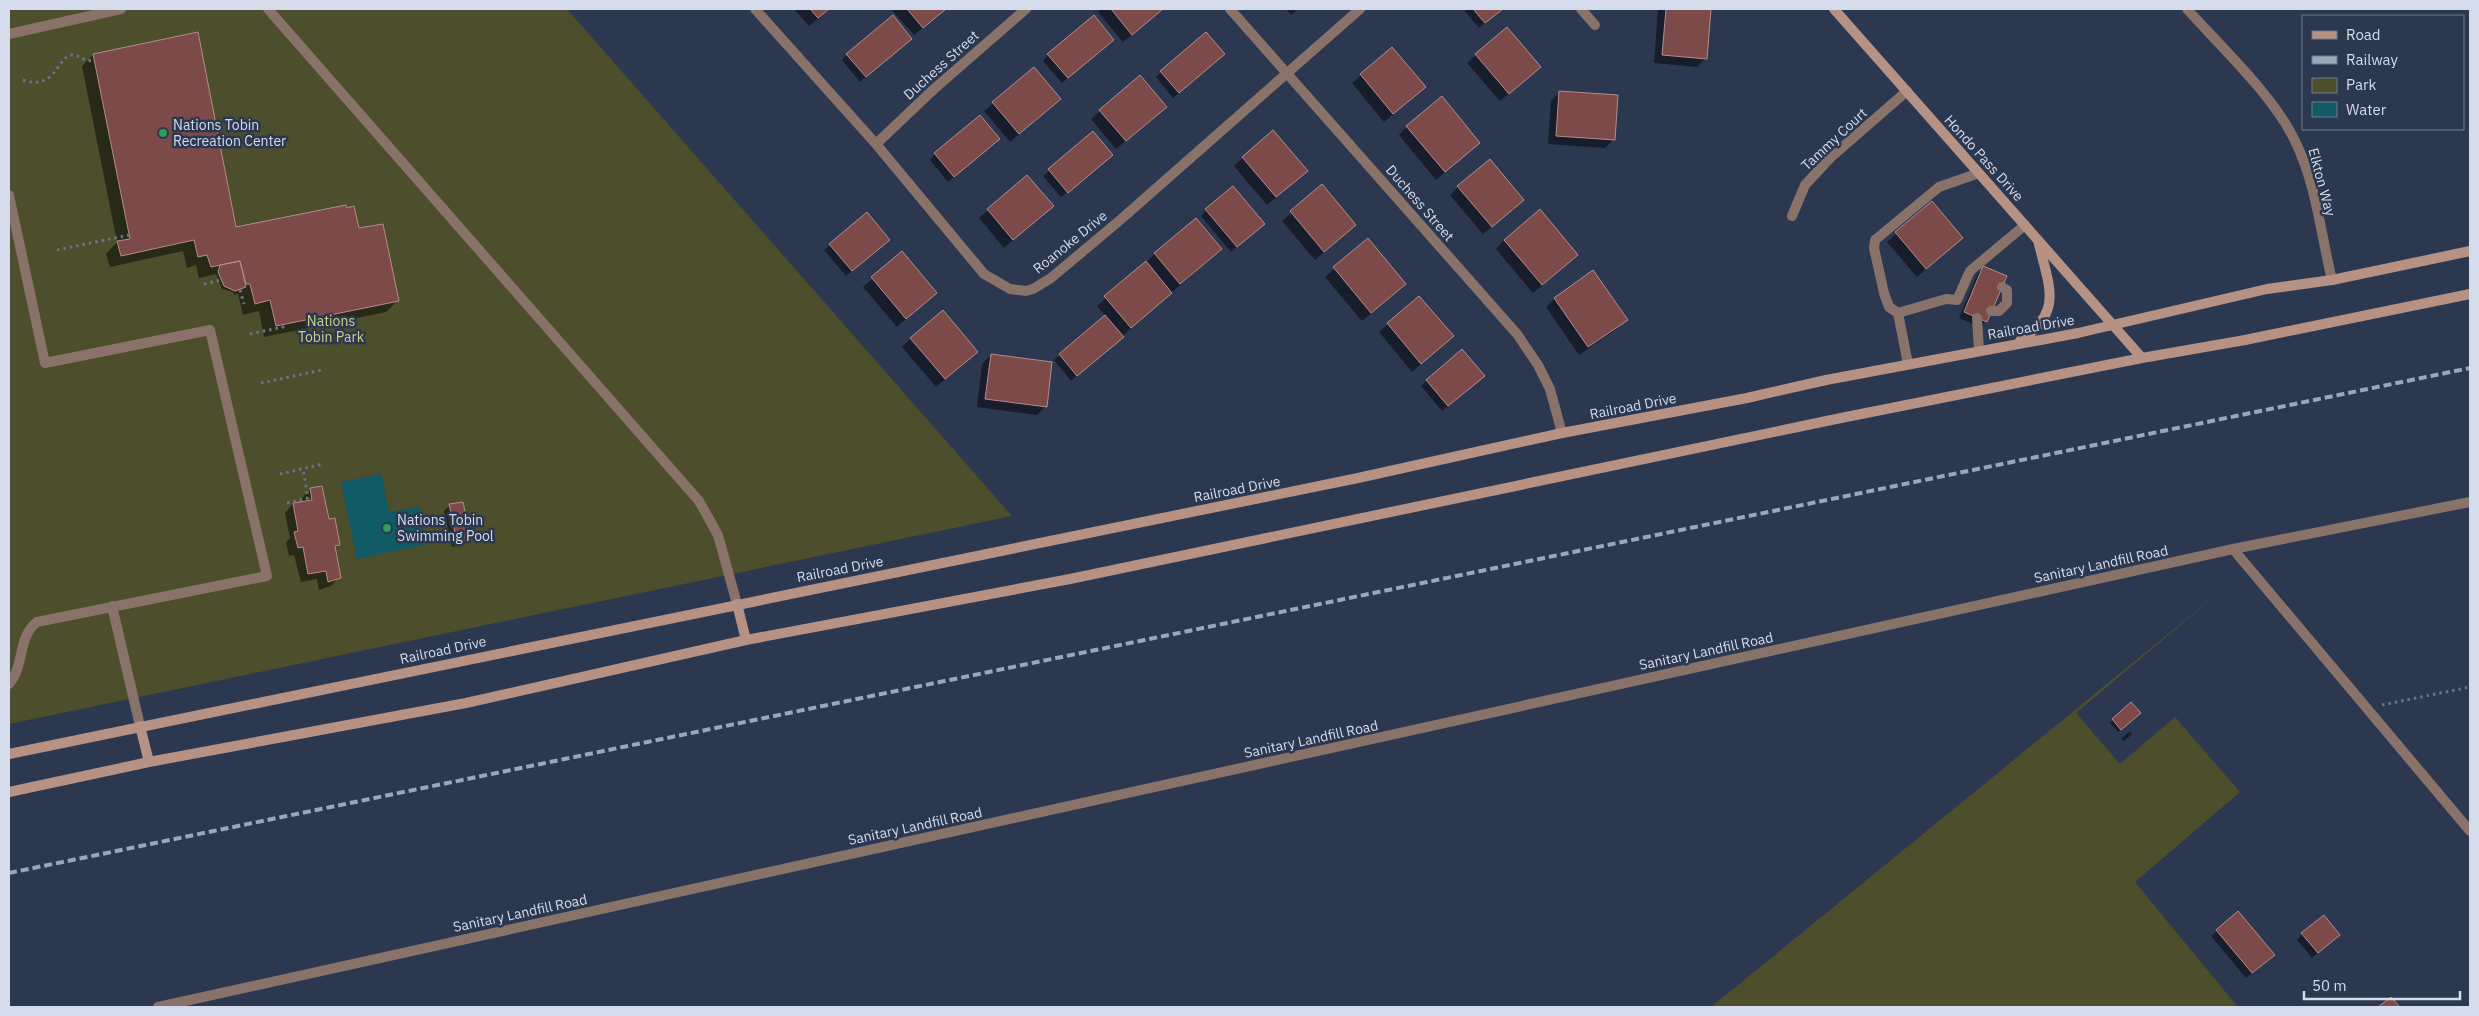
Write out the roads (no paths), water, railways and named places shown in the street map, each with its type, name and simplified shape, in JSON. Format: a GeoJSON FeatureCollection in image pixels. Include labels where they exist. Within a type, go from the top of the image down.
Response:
{"type":"FeatureCollection","features":[{"type":"Feature","properties":{"kind":"main road","name":"Hondo Pass Drive"},"geometry":{"type":"LineString","coordinates":[[1834,9],[2114,324],[2142,358]]}},
{"type":"Feature","properties":{"kind":"main road"},"geometry":{"type":"LineString","coordinates":[[2014,344],[2034,332],[2043,321],[2051,305],[2037,239]]}},
{"type":"Feature","properties":{"kind":"main road","name":"Railroad Drive"},"geometry":{"type":"LineString","coordinates":[[9,754],[1348,480],[1562,433],[1747,398],[1826,380],[2114,324],[2267,289],[2332,280],[2470,251]]}},
{"type":"Feature","properties":{"kind":"main road"},"geometry":{"type":"LineString","coordinates":[[9,792],[150,762],[466,703],[746,640],[1070,580],[1519,484],[2142,358],[2254,338],[2470,294]]}},
{"type":"Feature","properties":{"kind":"main road"},"geometry":{"type":"LineString","coordinates":[[737,604],[746,640]]}},
{"type":"Feature","properties":{"kind":"main road"},"geometry":{"type":"LineString","coordinates":[[140,726],[150,762]]}},
{"type":"Feature","properties":{"kind":"street"},"geometry":{"type":"LineString","coordinates":[[9,34],[121,9]]}},
{"type":"Feature","properties":{"kind":"street"},"geometry":{"type":"LineString","coordinates":[[268,9],[699,502],[718,535],[737,604]]}},
{"type":"Feature","properties":{"kind":"street","name":"Roanoke Drive"},"geometry":{"type":"LineString","coordinates":[[755,9],[876,144],[984,274],[1010,289],[1026,291],[1051,278],[1360,9]]}},
{"type":"Feature","properties":{"kind":"street","name":"Duchess Street"},"geometry":{"type":"LineString","coordinates":[[876,144],[1026,9]]}},
{"type":"Feature","properties":{"kind":"street","name":"Duchess Street"},"geometry":{"type":"LineString","coordinates":[[1230,9],[1517,334],[1538,365],[1550,389],[1562,433]]}},
{"type":"Feature","properties":{"kind":"street"},"geometry":{"type":"LineString","coordinates":[[1580,9],[1595,26]]}},
{"type":"Feature","properties":{"kind":"street","name":"Elkton Way"},"geometry":{"type":"LineString","coordinates":[[2187,9],[2283,118],[2296,142],[2307,172],[2332,280]]}},
{"type":"Feature","properties":{"kind":"street","name":"Tammy Court"},"geometry":{"type":"LineString","coordinates":[[1792,216],[1805,185],[1830,158],[1907,92]]}},
{"type":"Feature","properties":{"kind":"street"},"geometry":{"type":"LineString","coordinates":[[1908,364],[1898,313],[1889,307],[1884,293],[1874,248],[1875,240],[1938,187],[1980,173]]}},
{"type":"Feature","properties":{"kind":"street"},"geometry":{"type":"LineString","coordinates":[[9,195],[45,363],[210,330],[266,576],[37,622],[26,634],[16,671],[9,684]]}},
{"type":"Feature","properties":{"kind":"street"},"geometry":{"type":"LineString","coordinates":[[1898,313],[1946,299],[1962,302],[1975,273],[2025,224]]}},
{"type":"Feature","properties":{"kind":"street"},"geometry":{"type":"LineString","coordinates":[[1991,311],[2000,311],[2007,303],[2008,290],[2002,287]]}},
{"type":"Feature","properties":{"kind":"street"},"geometry":{"type":"LineString","coordinates":[[1996,300],[2007,303]]}},
{"type":"Feature","properties":{"kind":"street"},"geometry":{"type":"LineString","coordinates":[[1976,318],[1979,351]]}},
{"type":"Feature","properties":{"kind":"street","name":"Sanitary Landfill Road"},"geometry":{"type":"LineString","coordinates":[[158,1007],[2233,549],[2470,502]]}},
{"type":"Feature","properties":{"kind":"street"},"geometry":{"type":"LineString","coordinates":[[2233,549],[2470,832]]}},
{"type":"Feature","properties":{"kind":"street"},"geometry":{"type":"LineString","coordinates":[[112,606],[140,726]]}},
{"type":"Feature","properties":{"kind":"water","name":"Nations Tobin Swimming Pool"},"geometry":{"type":"Polygon","coordinates":[[[381,474],[389,512],[419,507],[427,544],[357,559],[341,482],[381,474]]]}},
{"type":"Feature","properties":{"kind":"railway"},"geometry":{"type":"LineString","coordinates":[[9,873],[2470,368]]}},
{"type":"Feature","properties":{"kind":"place","name":"Nations Tobin Recreation Center"},"geometry":{"type":"Point","coordinates":[163,133]}},
{"type":"Feature","properties":{"kind":"place","name":"Nations Tobin Swimming Pool"},"geometry":{"type":"Point","coordinates":[387,528]}},
{"type":"Feature","properties":{"kind":"park label","name":"Nations Tobin Park"},"geometry":{"type":"Point","coordinates":[331,330]}}]}
